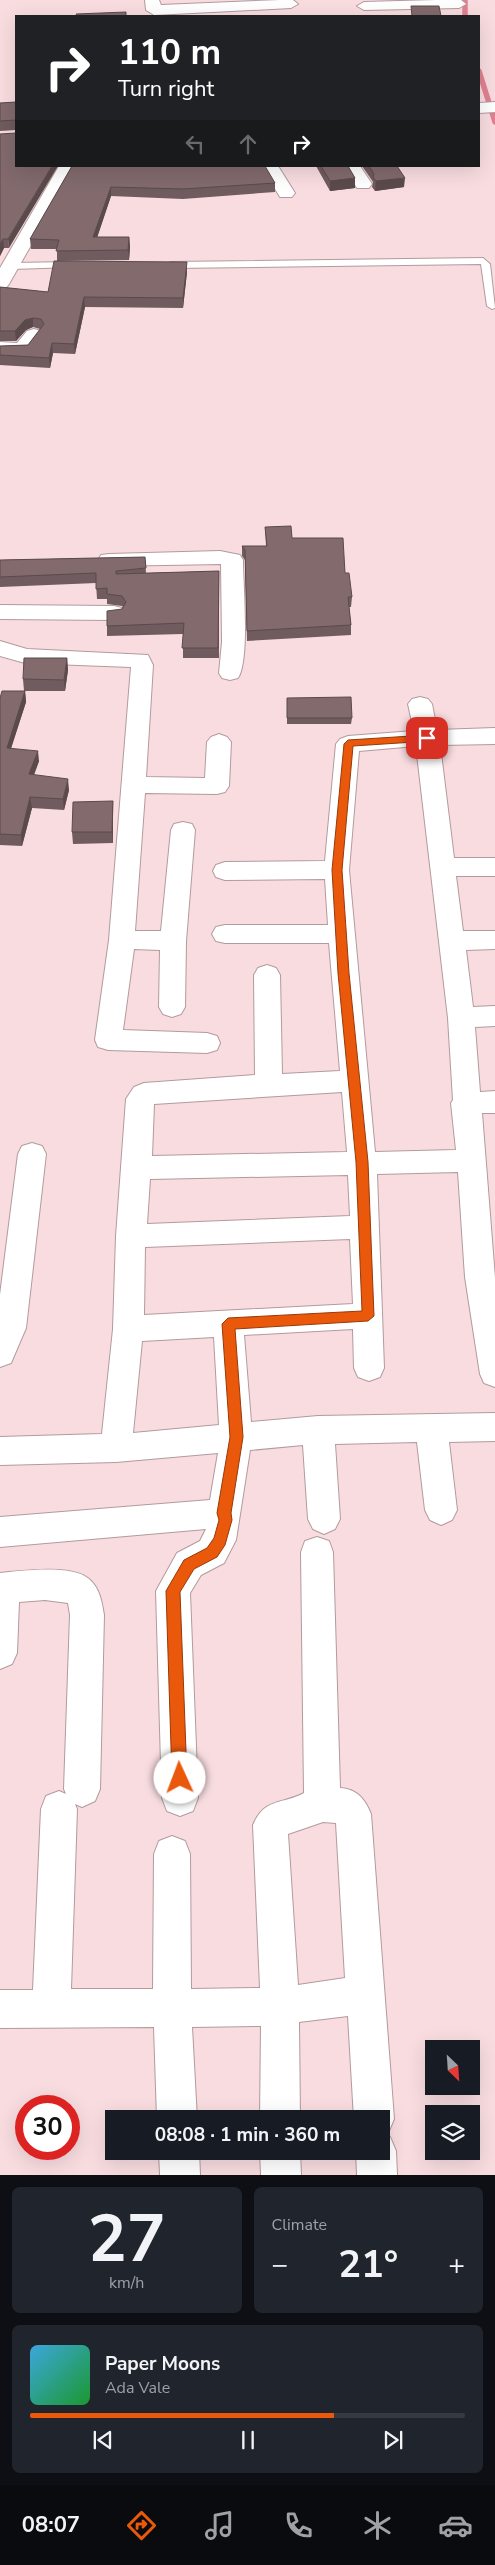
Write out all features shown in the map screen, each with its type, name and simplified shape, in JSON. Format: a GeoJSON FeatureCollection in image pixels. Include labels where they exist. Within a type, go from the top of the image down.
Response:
{"type":"FeatureCollection","features":[{"type":"Feature","properties":{"kind":"street"},"geometry":{"type":"LineString","coordinates":[[152,0],[154,10],[197,12],[239,3],[291,4]]}},
{"type":"Feature","properties":{"kind":"street"},"geometry":{"type":"LineString","coordinates":[[364,6],[460,7]]}},
{"type":"Feature","properties":{"kind":"street"},"geometry":{"type":"LineString","coordinates":[[0,284],[67,167]]}},
{"type":"Feature","properties":{"kind":"street"},"geometry":{"type":"LineString","coordinates":[[270,167],[286,193]]}},
{"type":"Feature","properties":{"kind":"street"},"geometry":{"type":"LineString","coordinates":[[352,167],[363,184]]}},
{"type":"Feature","properties":{"kind":"street"},"geometry":{"type":"LineString","coordinates":[[0,348],[22,349],[34,335]]}},
{"type":"Feature","properties":{"kind":"street"},"geometry":{"type":"LineString","coordinates":[[86,560],[220,557],[232,560],[233,642],[230,674]]}},
{"type":"Feature","properties":{"kind":"street"},"geometry":{"type":"LineString","coordinates":[[0,612],[114,613]]}},
{"type":"Feature","properties":{"kind":"street"},"geometry":{"type":"LineString","coordinates":[[0,648],[25,656],[140,660],[142,665],[122,940],[108,1040],[207,1042]]}},
{"type":"Feature","properties":{"kind":"street"},"geometry":{"type":"LineString","coordinates":[[420,704],[427,738],[441,867],[461,1018],[465,1103],[480,1179],[495,1374]]}},
{"type":"Feature","properties":{"kind":"street"},"geometry":{"type":"LineString","coordinates":[[369,1368],[362,1162],[337,870],[348,744],[427,738],[495,736]]}},
{"type":"Feature","properties":{"kind":"street"},"geometry":{"type":"LineString","coordinates":[[134,785],[217,786],[219,742]]}},
{"type":"Feature","properties":{"kind":"street"},"geometry":{"type":"LineString","coordinates":[[172,1007],[173,941],[183,830]]}},
{"type":"Feature","properties":{"kind":"street"},"geometry":{"type":"LineString","coordinates":[[441,867],[495,867]]}},
{"type":"Feature","properties":{"kind":"street"},"geometry":{"type":"LineString","coordinates":[[225,871],[337,870]]}},
{"type":"Feature","properties":{"kind":"street"},"geometry":{"type":"LineString","coordinates":[[226,934],[341,934]]}},
{"type":"Feature","properties":{"kind":"street"},"geometry":{"type":"LineString","coordinates":[[122,940],[173,941]]}},
{"type":"Feature","properties":{"kind":"street"},"geometry":{"type":"LineString","coordinates":[[452,941],[495,940]]}},
{"type":"Feature","properties":{"kind":"street"},"geometry":{"type":"LineString","coordinates":[[267,975],[269,1085]]}},
{"type":"Feature","properties":{"kind":"street"},"geometry":{"type":"LineString","coordinates":[[461,1018],[495,1016]]}},
{"type":"Feature","properties":{"kind":"street"},"geometry":{"type":"LineString","coordinates":[[116,1448],[128,1329],[131,1236],[137,1168],[140,1099],[144,1094],[354,1081]]}},
{"type":"Feature","properties":{"kind":"street"},"geometry":{"type":"LineString","coordinates":[[465,1103],[495,1102]]}},
{"type":"Feature","properties":{"kind":"street"},"geometry":{"type":"LineString","coordinates":[[0,1354],[11,1328],[32,1154]]}},
{"type":"Feature","properties":{"kind":"street"},"geometry":{"type":"LineString","coordinates":[[137,1168],[362,1162],[480,1179]]}},
{"type":"Feature","properties":{"kind":"street"},"geometry":{"type":"LineString","coordinates":[[131,1236],[363,1227]]}},
{"type":"Feature","properties":{"kind":"street"},"geometry":{"type":"LineString","coordinates":[[128,1329],[368,1316]]}},
{"type":"Feature","properties":{"kind":"street"},"geometry":{"type":"LineString","coordinates":[[180,1798],[173,1591],[189,1564],[212,1552],[220,1540],[225,1520],[224,1513],[236,1437],[228,1324]]}},
{"type":"Feature","properties":{"kind":"street"},"geometry":{"type":"LineString","coordinates":[[0,1451],[116,1448],[318,1430],[495,1426]]}},
{"type":"Feature","properties":{"kind":"street"},"geometry":{"type":"LineString","coordinates":[[430,1427],[441,1510]]}},
{"type":"Feature","properties":{"kind":"street"},"geometry":{"type":"LineString","coordinates":[[318,1430],[324,1519]]}},
{"type":"Feature","properties":{"kind":"street"},"geometry":{"type":"LineString","coordinates":[[0,1532],[224,1513]]}},
{"type":"Feature","properties":{"kind":"street"},"geometry":{"type":"LineString","coordinates":[[317,1552],[322,1798],[319,1804]]}},
{"type":"Feature","properties":{"kind":"street"},"geometry":{"type":"LineString","coordinates":[[0,1653],[2,1588],[45,1585],[77,1589],[84,1598],[86,1614],[86,1681],[71,1799],[51,2009]]}},
{"type":"Feature","properties":{"kind":"street"},"geometry":{"type":"LineString","coordinates":[[280,2110],[280,2007],[271,1825],[281,1816],[305,1811],[319,1804],[346,1806],[352,1814],[367,1995],[373,2110]]}},
{"type":"Feature","properties":{"kind":"street"},"geometry":{"type":"LineString","coordinates":[[172,1854],[172,2008],[177,2110]]}},
{"type":"Feature","properties":{"kind":"street"},"geometry":{"type":"LineString","coordinates":[[0,2009],[280,2007],[317,2000],[367,1995]]}},
{"type":"Feature","properties":{"kind":"street"},"geometry":{"type":"LineString","coordinates":[[179,2160],[180,2175]]}},
{"type":"Feature","properties":{"kind":"street"},"geometry":{"type":"LineString","coordinates":[[280,2160],[281,2175]]}},
{"type":"Feature","properties":{"kind":"street"},"geometry":{"type":"LineString","coordinates":[[376,2160],[377,2175]]}},
{"type":"Feature","properties":{"kind":"lane"},"geometry":{"type":"LineString","coordinates":[[163,265],[483,261],[486,264],[492,306]]}},
{"type":"Feature","properties":{"kind":"lane"},"geometry":{"type":"LineString","coordinates":[[12,266],[84,265]]}},
{"type":"Feature","properties":{"kind":"building"},"geometry":{"type":"Polygon","coordinates":[[[411,6],[439,6],[441,15],[412,15],[411,6]]]}},
{"type":"Feature","properties":{"kind":"building"},"geometry":{"type":"Polygon","coordinates":[[[126,12],[126,15],[76,14],[126,12]]]}},
{"type":"Feature","properties":{"kind":"building"},"geometry":{"type":"Polygon","coordinates":[[[15,102],[15,120],[0,121],[0,103],[15,102]]]}},
{"type":"Feature","properties":{"kind":"building"},"geometry":{"type":"Polygon","coordinates":[[[15,133],[15,167],[51,167],[8,239],[3,239],[0,245],[0,134],[15,133]]]}},
{"type":"Feature","properties":{"kind":"building"},"geometry":{"type":"Polygon","coordinates":[[[71,167],[266,167],[275,183],[183,189],[111,187],[93,237],[129,237],[128,250],[56,251],[59,240],[30,239],[71,167]]]}},
{"type":"Feature","properties":{"kind":"building"},"geometry":{"type":"Polygon","coordinates":[[[322,167],[349,167],[355,178],[330,181],[322,167]]]}},
{"type":"Feature","properties":{"kind":"building"},"geometry":{"type":"Polygon","coordinates":[[[370,167],[398,167],[405,178],[376,181],[373,177],[374,174],[370,167]]]}},
{"type":"Feature","properties":{"kind":"building"},"geometry":{"type":"Polygon","coordinates":[[[54,261],[187,262],[183,298],[84,297],[74,344],[52,343],[49,358],[0,355],[0,346],[28,345],[44,324],[41,319],[33,318],[25,320],[15,331],[0,331],[0,287],[48,292],[54,261]]]}},
{"type":"Feature","properties":{"kind":"building"},"geometry":{"type":"Polygon","coordinates":[[[291,526],[292,538],[343,538],[345,573],[349,573],[352,597],[348,597],[351,625],[247,631],[245,550],[242,546],[267,546],[265,527],[291,526]]]}},
{"type":"Feature","properties":{"kind":"building"},"geometry":{"type":"Polygon","coordinates":[[[145,557],[146,568],[116,571],[116,574],[219,571],[218,648],[182,648],[184,623],[107,626],[107,611],[122,609],[126,602],[122,596],[107,594],[107,588],[96,589],[96,573],[0,577],[0,560],[145,557]]]}},
{"type":"Feature","properties":{"kind":"building"},"geometry":{"type":"Polygon","coordinates":[[[24,658],[67,658],[64,680],[23,679],[24,658]]]}},
{"type":"Feature","properties":{"kind":"building"},"geometry":{"type":"Polygon","coordinates":[[[2,691],[25,691],[7,748],[38,751],[29,774],[68,779],[63,799],[30,797],[21,835],[0,834],[0,698],[2,691]]]}},
{"type":"Feature","properties":{"kind":"building"},"geometry":{"type":"Polygon","coordinates":[[[351,697],[352,718],[287,718],[287,698],[351,697]]]}},
{"type":"Feature","properties":{"kind":"building"},"geometry":{"type":"Polygon","coordinates":[[[113,801],[112,832],[72,832],[73,802],[113,801]]]}},
{"type":"Feature","properties":{"kind":"waterway"},"geometry":{"type":"LineString","coordinates":[[465,0],[465,15]]}},
{"type":"Feature","properties":{"kind":"waterway"},"geometry":{"type":"LineString","coordinates":[[480,74],[495,122]]}},
{"type":"Feature","properties":{"kind":"route"},"geometry":{"type":"LineString","coordinates":[[180,1778],[173,1591],[189,1564],[212,1552],[220,1540],[225,1520],[224,1513],[236,1437],[228,1324],[368,1316],[363,1227],[362,1162],[343,973],[337,870],[348,744],[427,738]]}}]}
